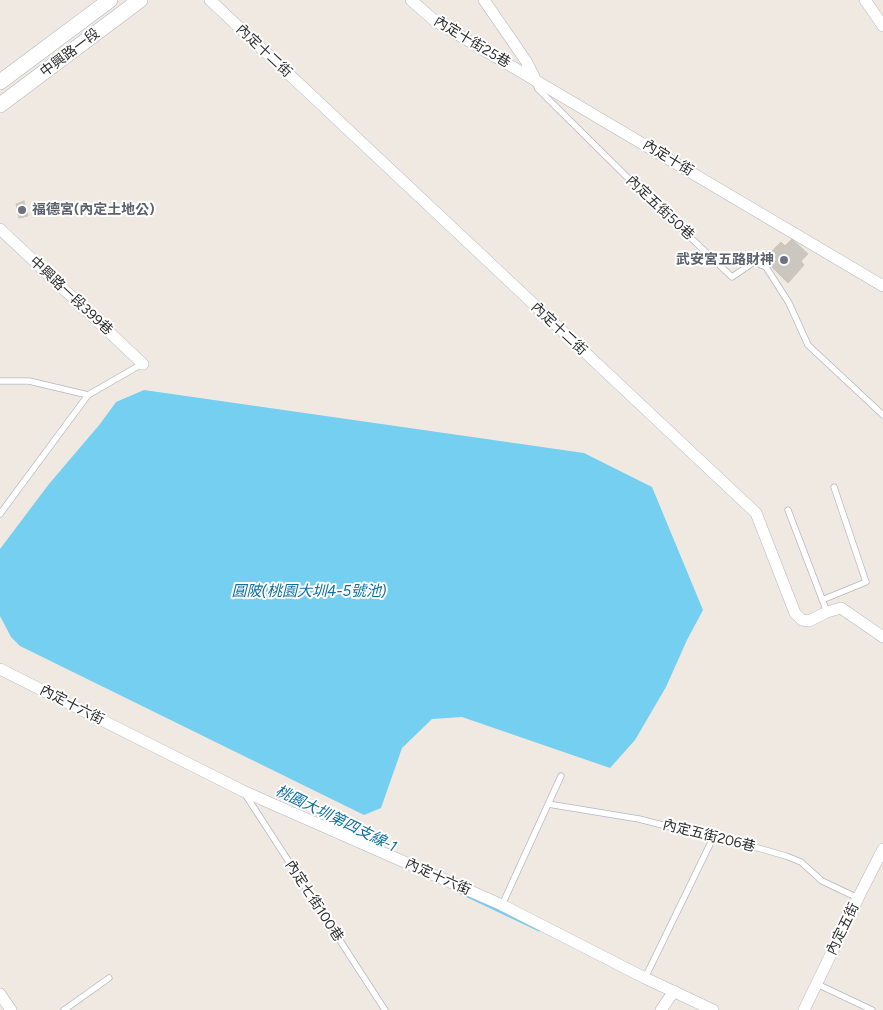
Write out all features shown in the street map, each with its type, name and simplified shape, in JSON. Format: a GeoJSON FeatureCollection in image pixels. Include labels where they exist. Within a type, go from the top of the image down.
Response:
{"type":"FeatureCollection","features":[{"type":"Feature","properties":{"kind":"street","name":"中興路一段"},"geometry":{"type":"LineString","coordinates":[[0,105],[140,0]]}},
{"type":"Feature","properties":{"kind":"street","name":"內定十二街"},"geometry":{"type":"LineString","coordinates":[[210,0],[224,5],[756,513],[795,613],[802,620],[809,621],[826,612],[841,608],[883,637]]}},
{"type":"Feature","properties":{"kind":"street","name":"內定十街25巷"},"geometry":{"type":"LineString","coordinates":[[411,0],[435,21],[535,79]]}},
{"type":"Feature","properties":{"kind":"street"},"geometry":{"type":"LineString","coordinates":[[484,0],[526,61],[535,79]]}},
{"type":"Feature","properties":{"kind":"street"},"geometry":{"type":"LineString","coordinates":[[865,0],[883,26]]}},
{"type":"Feature","properties":{"kind":"street","name":"中興路一段"},"geometry":{"type":"LineString","coordinates":[[0,82],[108,2]]}},
{"type":"Feature","properties":{"kind":"street"},"geometry":{"type":"LineString","coordinates":[[108,2],[117,18]]}},
{"type":"Feature","properties":{"kind":"street","name":"內定十街"},"geometry":{"type":"LineString","coordinates":[[535,79],[883,286]]}},
{"type":"Feature","properties":{"kind":"street","name":"中興路一段399巷"},"geometry":{"type":"LineString","coordinates":[[0,229],[143,364]]}},
{"type":"Feature","properties":{"kind":"street","name":"內定十六街"},"geometry":{"type":"LineString","coordinates":[[0,668],[243,791],[502,905],[644,978],[713,1010]]}},
{"type":"Feature","properties":{"kind":"street","name":"內定五街"},"geometry":{"type":"LineString","coordinates":[[804,1010],[883,849]]}},
{"type":"Feature","properties":{"kind":"street"},"geometry":{"type":"LineString","coordinates":[[661,1010],[674,991]]}},
{"type":"Feature","properties":{"kind":"street"},"geometry":{"type":"LineString","coordinates":[[0,994],[11,1010]]}},
{"type":"Feature","properties":{"kind":"lane","name":"內定五街50巷"},"geometry":{"type":"LineString","coordinates":[[535,79],[538,89],[732,277],[754,262],[766,267],[789,303],[808,345],[883,415]]}},
{"type":"Feature","properties":{"kind":"lane"},"geometry":{"type":"LineString","coordinates":[[0,514],[88,396],[143,364]]}},
{"type":"Feature","properties":{"kind":"lane"},"geometry":{"type":"LineString","coordinates":[[0,381],[29,380],[88,396]]}},
{"type":"Feature","properties":{"kind":"lane"},"geometry":{"type":"LineString","coordinates":[[822,600],[866,582],[834,487]]}},
{"type":"Feature","properties":{"kind":"lane"},"geometry":{"type":"LineString","coordinates":[[788,510],[826,612]]}},
{"type":"Feature","properties":{"kind":"lane"},"geometry":{"type":"LineString","coordinates":[[502,905],[561,776]]}},
{"type":"Feature","properties":{"kind":"lane","name":"內定七街100巷"},"geometry":{"type":"LineString","coordinates":[[243,791],[385,1010]]}},
{"type":"Feature","properties":{"kind":"lane","name":"內定五街206巷"},"geometry":{"type":"LineString","coordinates":[[548,804],[639,819],[786,856],[801,862],[822,881],[858,898]]}},
{"type":"Feature","properties":{"kind":"lane"},"geometry":{"type":"LineString","coordinates":[[644,978],[713,838]]}},
{"type":"Feature","properties":{"kind":"lane"},"geometry":{"type":"LineString","coordinates":[[64,1010],[109,978]]}},
{"type":"Feature","properties":{"kind":"lane"},"geometry":{"type":"LineString","coordinates":[[817,984],[872,1010]]}},
{"type":"Feature","properties":{"kind":"water","name":"圓陂(桃園大圳4-5號池)"},"geometry":{"type":"Polygon","coordinates":[[[144,390],[584,453],[652,487],[703,610],[666,687],[635,740],[610,768],[462,717],[432,719],[402,748],[381,808],[364,815],[20,646],[11,637],[0,616],[0,549],[49,484],[100,424],[116,402],[144,390]]]}},
{"type":"Feature","properties":{"kind":"building","name":"福德宮(內定土地公)"},"geometry":{"type":"Polygon","coordinates":[[[24,201],[28,216],[19,218],[16,204],[24,201]]]}},
{"type":"Feature","properties":{"kind":"building","name":"武安宮五路財神"},"geometry":{"type":"Polygon","coordinates":[[[792,239],[808,254],[801,261],[804,265],[788,283],[764,259],[781,242],[785,246],[792,239]]]}},
{"type":"Feature","properties":{"kind":"waterway","name":"桃園大圳第四支線-1"},"geometry":{"type":"LineString","coordinates":[[461,893],[539,930]]}},
{"type":"Feature","properties":{"kind":"place","name":"福德宮(內定土地公)"},"geometry":{"type":"Point","coordinates":[22,210]}},
{"type":"Feature","properties":{"kind":"place","name":"武安宮五路財神"},"geometry":{"type":"Point","coordinates":[784,260]}}]}
